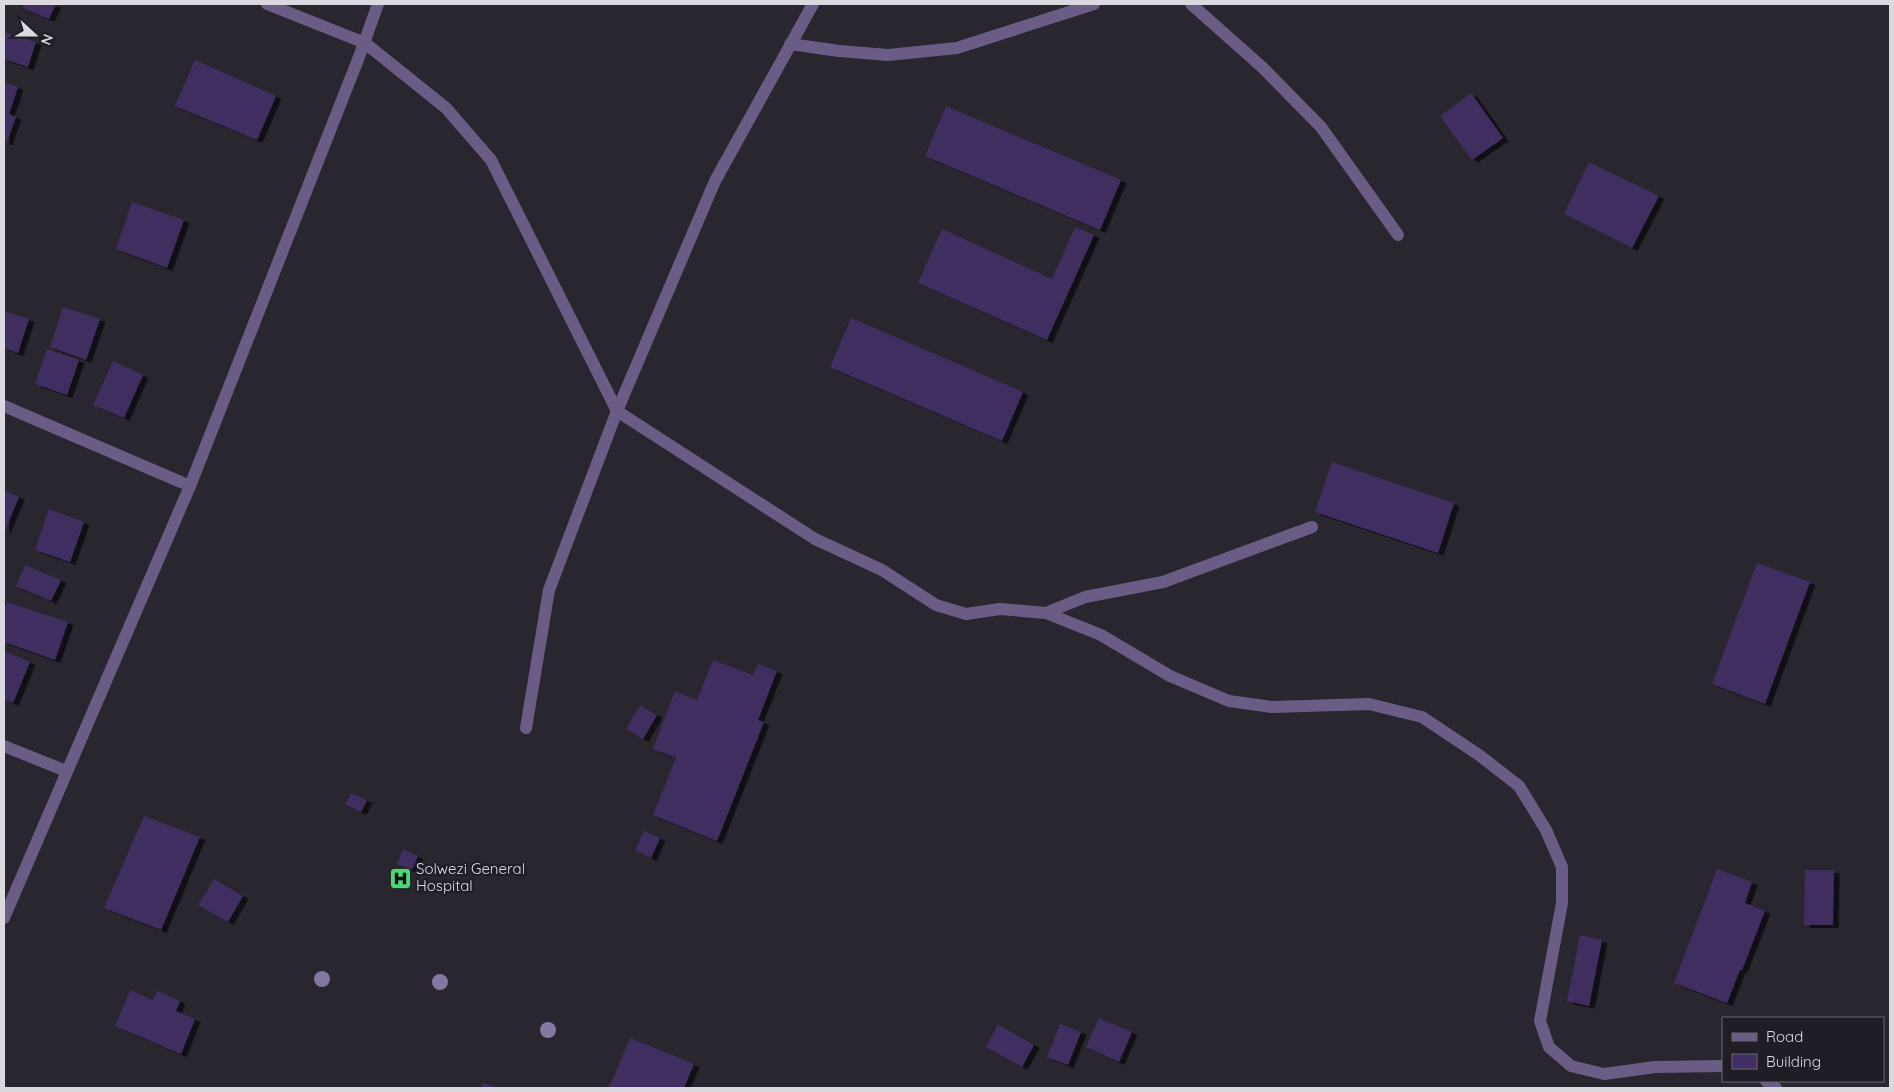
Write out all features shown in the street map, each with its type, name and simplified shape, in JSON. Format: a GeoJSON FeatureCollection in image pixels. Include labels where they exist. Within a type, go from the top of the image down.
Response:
{"type":"FeatureCollection","features":[{"type":"Feature","properties":{"kind":"street"},"geometry":{"type":"LineString","coordinates":[[267,4],[365,42],[446,108],[491,160],[617,411],[815,538],[882,570],[936,605],[966,614],[1000,610],[1046,613],[1101,635],[1170,676],[1229,701],[1272,707],[1369,704],[1422,717],[1471,749],[1519,786],[1546,830],[1562,867],[1562,903],[1540,1021],[1549,1047],[1571,1066],[1604,1074],[1655,1067],[1722,1066]]}},
{"type":"Feature","properties":{"kind":"street"},"geometry":{"type":"LineString","coordinates":[[4,918],[190,486],[365,42],[378,4]]}},
{"type":"Feature","properties":{"kind":"street"},"geometry":{"type":"LineString","coordinates":[[526,728],[549,590],[617,411],[715,181],[813,4]]}},
{"type":"Feature","properties":{"kind":"street"},"geometry":{"type":"LineString","coordinates":[[790,44],[888,55],[958,48],[1094,4]]}},
{"type":"Feature","properties":{"kind":"street"},"geometry":{"type":"LineString","coordinates":[[1191,4],[1262,67],[1320,127],[1398,235]]}},
{"type":"Feature","properties":{"kind":"street"},"geometry":{"type":"LineString","coordinates":[[4,406],[190,486]]}},
{"type":"Feature","properties":{"kind":"street"},"geometry":{"type":"LineString","coordinates":[[1046,613],[1085,597],[1164,582],[1312,527]]}},
{"type":"Feature","properties":{"kind":"street"},"geometry":{"type":"LineString","coordinates":[[4,746],[66,771]]}},
{"type":"Feature","properties":{"kind":"building"},"geometry":{"type":"Polygon","coordinates":[[[25,4],[56,4],[49,19],[23,8],[25,4]]]}},
{"type":"Feature","properties":{"kind":"building"},"geometry":{"type":"Polygon","coordinates":[[[4,32],[36,42],[28,67],[4,59],[4,32]]]}},
{"type":"Feature","properties":{"kind":"building"},"geometry":{"type":"Polygon","coordinates":[[[195,60],[276,96],[257,140],[175,106],[195,60]]]}},
{"type":"Feature","properties":{"kind":"building"},"geometry":{"type":"Polygon","coordinates":[[[4,82],[18,87],[9,114],[16,117],[7,142],[4,141],[4,82]]]}},
{"type":"Feature","properties":{"kind":"building"},"geometry":{"type":"Polygon","coordinates":[[[1471,93],[1503,138],[1472,160],[1440,116],[1471,93]]]}},
{"type":"Feature","properties":{"kind":"building"},"geometry":{"type":"Polygon","coordinates":[[[946,106],[1121,180],[1100,230],[925,156],[946,106]]]}},
{"type":"Feature","properties":{"kind":"building"},"geometry":{"type":"Polygon","coordinates":[[[1589,162],[1659,196],[1632,248],[1564,214],[1589,162]]]}},
{"type":"Feature","properties":{"kind":"building"},"geometry":{"type":"Polygon","coordinates":[[[132,202],[184,220],[167,268],[116,249],[132,202]]]}},
{"type":"Feature","properties":{"kind":"building"},"geometry":{"type":"Polygon","coordinates":[[[1075,227],[1094,235],[1047,340],[918,283],[942,229],[1052,279],[1075,227]]]}},
{"type":"Feature","properties":{"kind":"building"},"geometry":{"type":"Polygon","coordinates":[[[63,307],[100,319],[86,360],[50,347],[63,307]]]}},
{"type":"Feature","properties":{"kind":"building"},"geometry":{"type":"Polygon","coordinates":[[[4,311],[29,319],[18,353],[4,348],[4,311]]]}},
{"type":"Feature","properties":{"kind":"building"},"geometry":{"type":"Polygon","coordinates":[[[851,318],[1023,392],[1002,441],[830,367],[851,318]]]}},
{"type":"Feature","properties":{"kind":"building"},"geometry":{"type":"Polygon","coordinates":[[[47,349],[79,360],[67,395],[35,384],[47,349]]]}},
{"type":"Feature","properties":{"kind":"building"},"geometry":{"type":"Polygon","coordinates":[[[113,361],[143,375],[124,418],[93,405],[113,361]]]}},
{"type":"Feature","properties":{"kind":"building"},"geometry":{"type":"Polygon","coordinates":[[[1332,462],[1454,503],[1438,553],[1315,512],[1332,462]]]}},
{"type":"Feature","properties":{"kind":"building"},"geometry":{"type":"Polygon","coordinates":[[[4,490],[19,497],[4,533],[4,490]]]}},
{"type":"Feature","properties":{"kind":"building"},"geometry":{"type":"Polygon","coordinates":[[[49,509],[84,522],[70,562],[35,550],[49,509]]]}},
{"type":"Feature","properties":{"kind":"building"},"geometry":{"type":"Polygon","coordinates":[[[1757,563],[1810,582],[1765,704],[1712,684],[1757,563]]]}},
{"type":"Feature","properties":{"kind":"building"},"geometry":{"type":"Polygon","coordinates":[[[25,565],[61,580],[51,601],[16,586],[25,565]]]}},
{"type":"Feature","properties":{"kind":"building"},"geometry":{"type":"Polygon","coordinates":[[[7,602],[68,622],[55,660],[4,642],[4,612],[7,602]]]}},
{"type":"Feature","properties":{"kind":"building"},"geometry":{"type":"Polygon","coordinates":[[[4,651],[30,662],[13,703],[4,699],[4,651]]]}},
{"type":"Feature","properties":{"kind":"building"},"geometry":{"type":"Polygon","coordinates":[[[713,660],[753,675],[758,664],[777,671],[758,720],[764,722],[717,841],[653,815],[676,758],[653,749],[675,691],[697,700],[713,660]]]}},
{"type":"Feature","properties":{"kind":"building"},"geometry":{"type":"Polygon","coordinates":[[[640,705],[657,715],[643,739],[626,729],[640,705]]]}},
{"type":"Feature","properties":{"kind":"building"},"geometry":{"type":"Polygon","coordinates":[[[351,793],[367,800],[361,812],[345,804],[351,793]]]}},
{"type":"Feature","properties":{"kind":"building"},"geometry":{"type":"Polygon","coordinates":[[[144,816],[200,837],[161,930],[104,908],[144,816]]]}},
{"type":"Feature","properties":{"kind":"building"},"geometry":{"type":"Polygon","coordinates":[[[644,831],[660,838],[651,858],[635,850],[644,831]]]}},
{"type":"Feature","properties":{"kind":"building"},"geometry":{"type":"Polygon","coordinates":[[[403,849],[418,856],[412,870],[397,864],[403,849]]]}},
{"type":"Feature","properties":{"kind":"building"},"geometry":{"type":"Polygon","coordinates":[[[1717,869],[1752,882],[1745,903],[1765,911],[1727,1003],[1674,983],[1717,869]]]}},
{"type":"Feature","properties":{"kind":"building"},"geometry":{"type":"Polygon","coordinates":[[[1805,870],[1834,870],[1833,925],[1804,925],[1805,870]]]}},
{"type":"Feature","properties":{"kind":"building"},"geometry":{"type":"Polygon","coordinates":[[[214,879],[243,896],[228,922],[198,905],[214,879]]]}},
{"type":"Feature","properties":{"kind":"building"},"geometry":{"type":"Polygon","coordinates":[[[1580,935],[1602,940],[1589,1006],[1567,1001],[1580,935]]]}},
{"type":"Feature","properties":{"kind":"building"},"geometry":{"type":"Polygon","coordinates":[[[130,990],[153,1000],[157,991],[180,1001],[176,1011],[195,1019],[181,1054],[115,1026],[130,990]]]}},
{"type":"Feature","properties":{"kind":"building"},"geometry":{"type":"Polygon","coordinates":[[[1099,1018],[1132,1032],[1119,1062],[1086,1047],[1099,1018]]]}},
{"type":"Feature","properties":{"kind":"building"},"geometry":{"type":"Polygon","coordinates":[[[998,1024],[1034,1045],[1022,1067],[986,1047],[998,1024]]]}},
{"type":"Feature","properties":{"kind":"building"},"geometry":{"type":"Polygon","coordinates":[[[1060,1024],[1081,1032],[1068,1065],[1047,1057],[1060,1024]]]}},
{"type":"Feature","properties":{"kind":"building"},"geometry":{"type":"Polygon","coordinates":[[[630,1038],[694,1064],[684,1088],[609,1088],[630,1038]]]}},
{"type":"Feature","properties":{"kind":"building"},"geometry":{"type":"Polygon","coordinates":[[[483,1083],[498,1088],[481,1088],[483,1083]]]}},
{"type":"Feature","properties":{"kind":"place","name":"Solwezi General Hospital"},"geometry":{"type":"Point","coordinates":[400,878]}}]}
